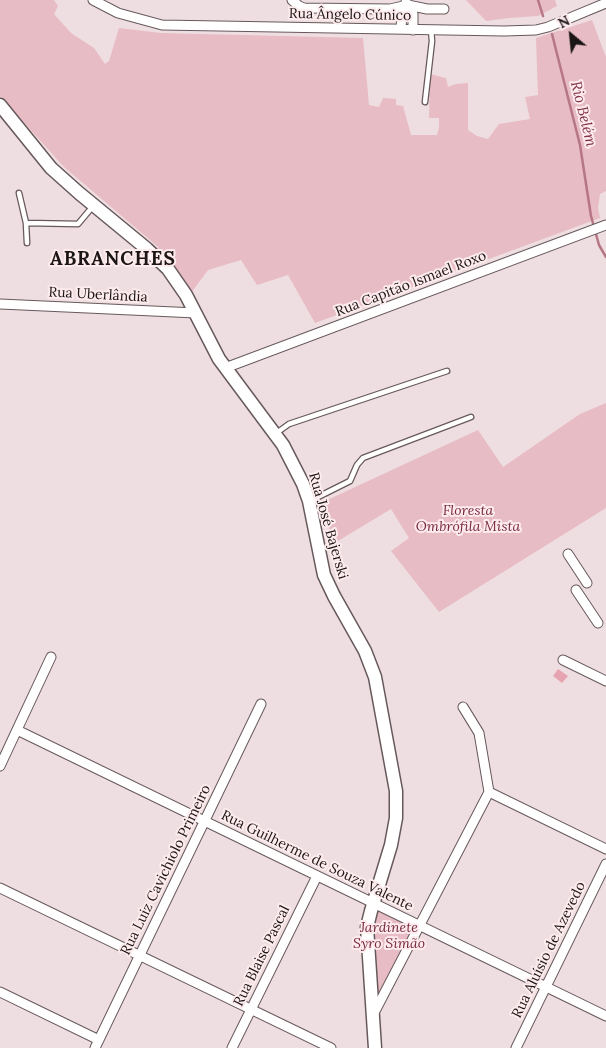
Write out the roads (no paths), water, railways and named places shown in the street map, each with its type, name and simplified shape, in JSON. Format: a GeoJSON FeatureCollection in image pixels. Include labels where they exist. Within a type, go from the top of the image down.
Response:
{"type":"FeatureCollection","features":[{"type":"Feature","properties":{"kind":"main road","name":"Rua José Bajerski"},"geometry":{"type":"LineString","coordinates":[[0,105],[51,168],[90,209],[159,259],[178,283],[225,368],[291,458],[303,484],[309,501],[324,575],[364,651],[375,677],[394,778],[396,806],[394,831],[389,854],[369,918],[367,941],[374,1048]]}},
{"type":"Feature","properties":{"kind":"street","name":"Rua Ângelo Cúnico"},"geometry":{"type":"LineString","coordinates":[[93,0],[118,13],[162,25],[413,30],[536,30],[558,24],[606,3]]}},
{"type":"Feature","properties":{"kind":"street"},"geometry":{"type":"LineString","coordinates":[[292,0],[304,8],[390,9],[406,2],[426,9],[444,9]]}},
{"type":"Feature","properties":{"kind":"street"},"geometry":{"type":"LineString","coordinates":[[401,29],[402,13],[406,2]]}},
{"type":"Feature","properties":{"kind":"street"},"geometry":{"type":"LineString","coordinates":[[406,2],[413,14],[413,30]]}},
{"type":"Feature","properties":{"kind":"street","name":"Rua Capitão Ismael Roxo"},"geometry":{"type":"LineString","coordinates":[[225,368],[598,228]]}},
{"type":"Feature","properties":{"kind":"street","name":"Rua Uberlândia"},"geometry":{"type":"LineString","coordinates":[[0,304],[196,313]]}},
{"type":"Feature","properties":{"kind":"street"},"geometry":{"type":"LineString","coordinates":[[568,554],[587,584]]}},
{"type":"Feature","properties":{"kind":"street"},"geometry":{"type":"LineString","coordinates":[[576,590],[598,623]]}},
{"type":"Feature","properties":{"kind":"street"},"geometry":{"type":"LineString","coordinates":[[0,766],[51,658]]}},
{"type":"Feature","properties":{"kind":"street"},"geometry":{"type":"LineString","coordinates":[[563,660],[606,681]]}},
{"type":"Feature","properties":{"kind":"street","name":"Rua Luiz Cavichiolo Primeiro"},"geometry":{"type":"LineString","coordinates":[[97,1044],[261,704]]}},
{"type":"Feature","properties":{"kind":"street"},"geometry":{"type":"LineString","coordinates":[[373,1015],[490,792],[479,733],[463,708]]}},
{"type":"Feature","properties":{"kind":"street","name":"Rua Guilherme de Souza Valente"},"geometry":{"type":"LineString","coordinates":[[17,730],[606,1016]]}},
{"type":"Feature","properties":{"kind":"street"},"geometry":{"type":"LineString","coordinates":[[490,792],[606,849]]}},
{"type":"Feature","properties":{"kind":"street","name":"Rua Aluísio de Azevedo"},"geometry":{"type":"LineString","coordinates":[[516,1048],[606,864]]}},
{"type":"Feature","properties":{"kind":"street","name":"Rua Blaise Pascal"},"geometry":{"type":"LineString","coordinates":[[232,1048],[317,876]]}},
{"type":"Feature","properties":{"kind":"street"},"geometry":{"type":"LineString","coordinates":[[0,888],[331,1048]]}},
{"type":"Feature","properties":{"kind":"street"},"geometry":{"type":"LineString","coordinates":[[0,992],[97,1044]]}},
{"type":"Feature","properties":{"kind":"lane"},"geometry":{"type":"LineString","coordinates":[[425,102],[432,41],[431,30]]}},
{"type":"Feature","properties":{"kind":"lane"},"geometry":{"type":"LineString","coordinates":[[19,194],[26,222],[27,243]]}},
{"type":"Feature","properties":{"kind":"lane"},"geometry":{"type":"LineString","coordinates":[[26,222],[78,224],[90,209]]}},
{"type":"Feature","properties":{"kind":"lane"},"geometry":{"type":"LineString","coordinates":[[275,434],[289,424],[447,371]]}},
{"type":"Feature","properties":{"kind":"lane"},"geometry":{"type":"LineString","coordinates":[[309,501],[336,489],[350,480],[357,465],[363,458],[471,417]]}},
{"type":"Feature","properties":{"kind":"waterway","name":"Rio Belém"},"geometry":{"type":"LineString","coordinates":[[538,0],[543,16]]}},
{"type":"Feature","properties":{"kind":"waterway","name":"Rio Belém"},"geometry":{"type":"LineString","coordinates":[[552,34],[580,145],[591,216],[599,245],[606,257]]}},
{"type":"Feature","properties":{"kind":"district","name":"ABRANCHES"},"geometry":{"type":"Point","coordinates":[113,260]}},
{"type":"Feature","properties":{"kind":"park label","name":"Floresta Ombrófila Mista"},"geometry":{"type":"Point","coordinates":[468,520]}},
{"type":"Feature","properties":{"kind":"park label","name":"Jardinete Syro Simão"},"geometry":{"type":"Point","coordinates":[389,936]}}]}
